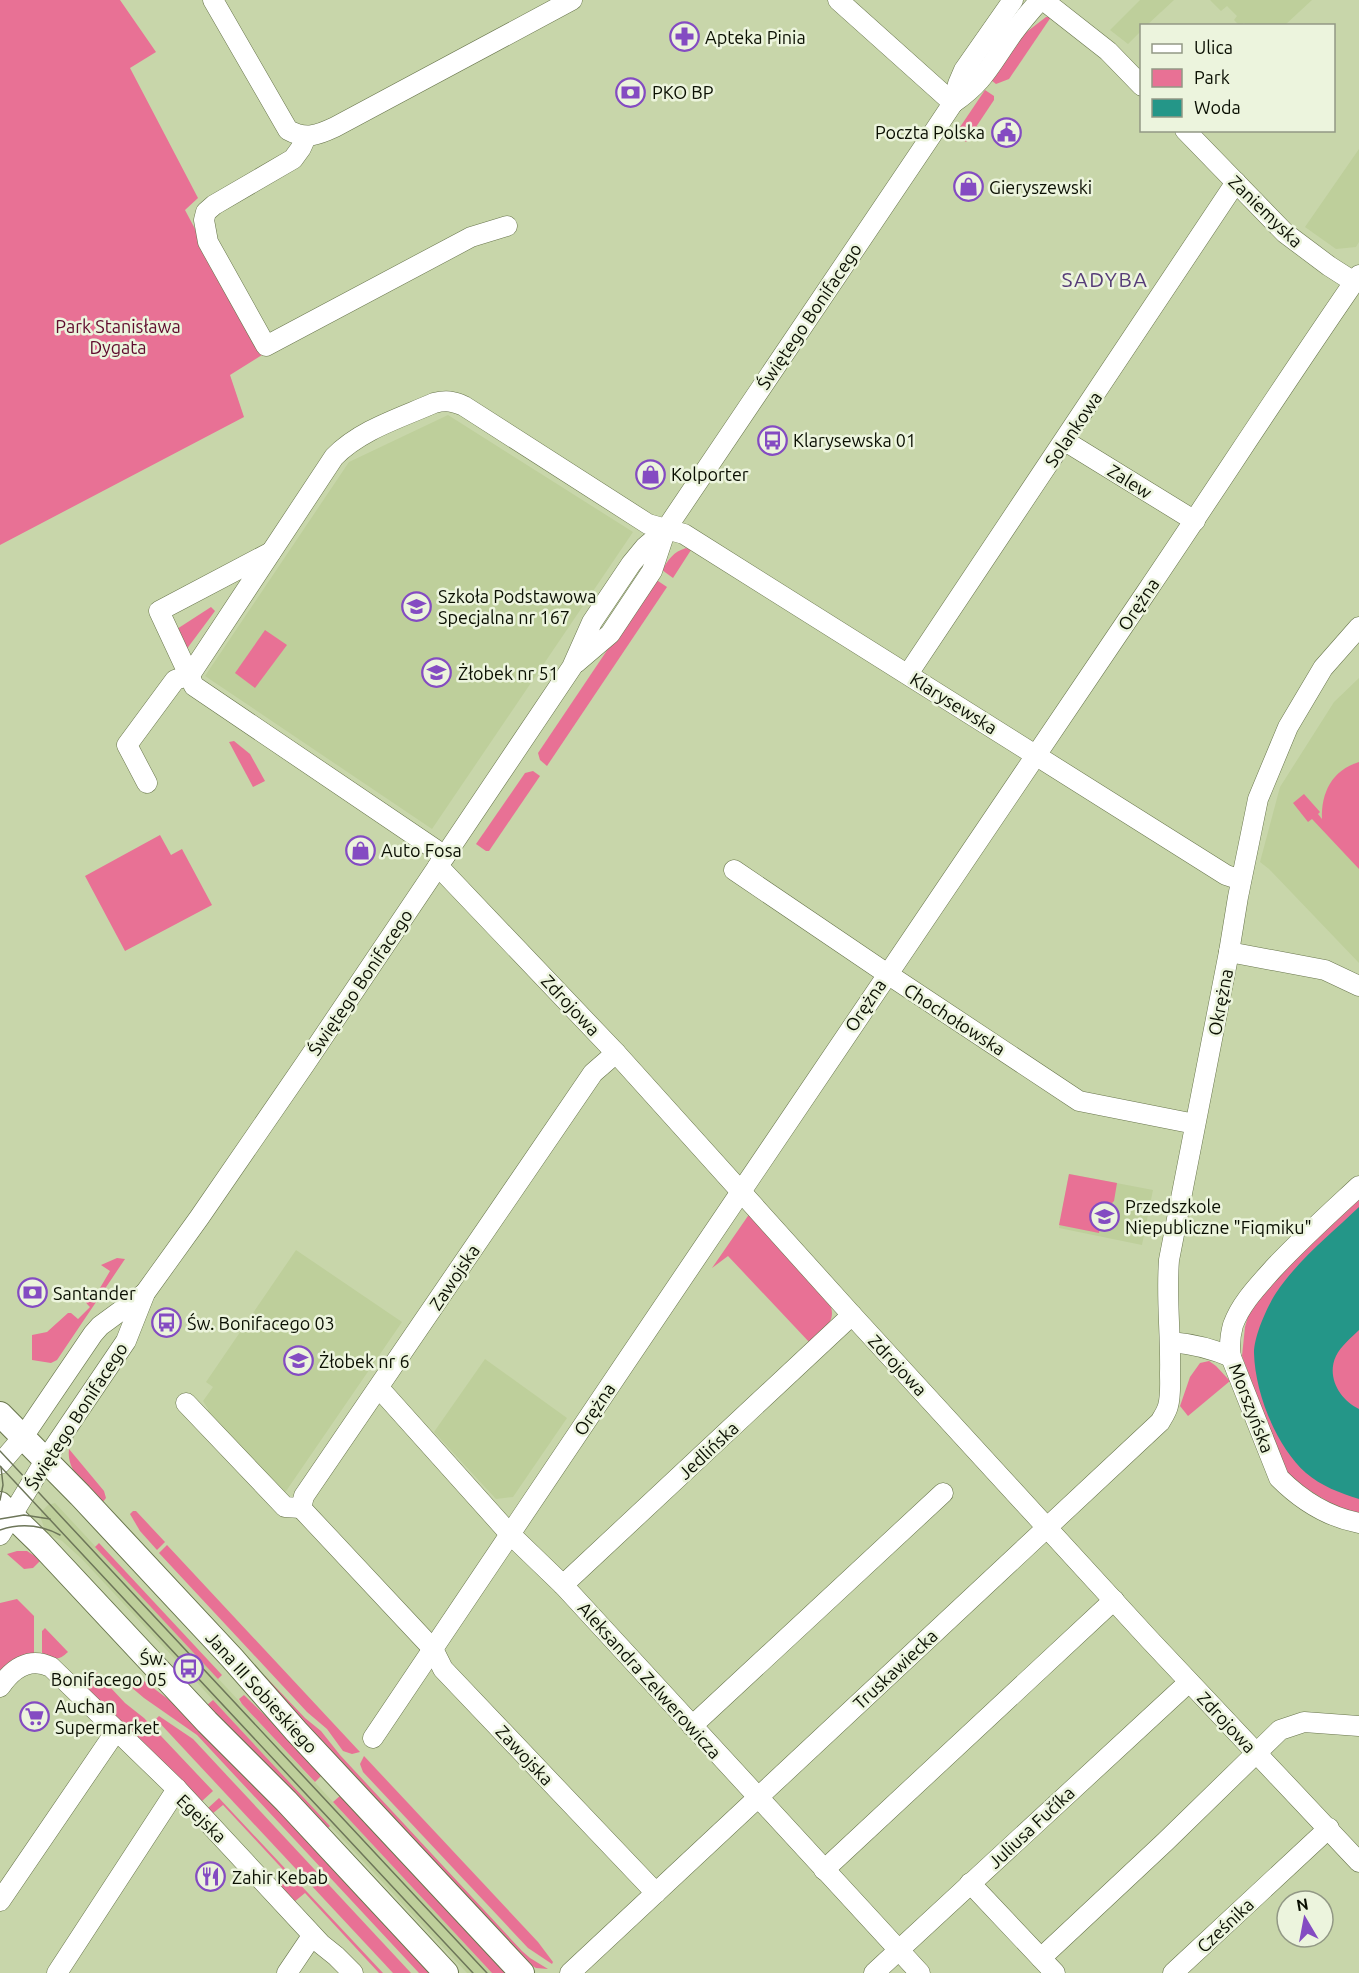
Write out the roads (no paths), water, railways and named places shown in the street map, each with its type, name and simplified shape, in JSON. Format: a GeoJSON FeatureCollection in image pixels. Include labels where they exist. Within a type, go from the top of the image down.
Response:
{"type":"FeatureCollection","features":[{"type":"Feature","properties":{"kind":"main road","name":"Jana III Sobieskiego"},"geometry":{"type":"LineString","coordinates":[[0,1413],[232,1658],[296,1731],[522,1973]]}},
{"type":"Feature","properties":{"kind":"main road"},"geometry":{"type":"LineString","coordinates":[[4,1518],[286,1801],[446,1973]]}},
{"type":"Feature","properties":{"kind":"street"},"geometry":{"type":"LineString","coordinates":[[213,0],[288,130],[306,137],[318,135],[335,127],[572,0]]}},
{"type":"Feature","properties":{"kind":"street"},"geometry":{"type":"LineString","coordinates":[[838,0],[953,103]]}},
{"type":"Feature","properties":{"kind":"street","name":"Świętego Bonifacego"},"geometry":{"type":"LineString","coordinates":[[4,1518],[126,1341],[145,1293],[200,1218],[572,667],[592,622],[631,564],[645,547],[666,529],[953,103],[964,70],[1013,0]]}},
{"type":"Feature","properties":{"kind":"street"},"geometry":{"type":"LineString","coordinates":[[1041,0],[1108,51],[1140,84]]}},
{"type":"Feature","properties":{"kind":"street","name":"Świętego Bonifacego"},"geometry":{"type":"LineString","coordinates":[[953,103],[970,92],[981,81],[1009,39],[1041,0]]}},
{"type":"Feature","properties":{"kind":"street","name":"Zaniemyska"},"geometry":{"type":"LineString","coordinates":[[1187,132],[1285,233],[1329,266],[1357,278]]}},
{"type":"Feature","properties":{"kind":"street"},"geometry":{"type":"LineString","coordinates":[[306,137],[293,159],[214,205],[206,212],[204,220],[208,242],[266,346],[471,237],[507,226]]}},
{"type":"Feature","properties":{"kind":"street","name":"Solankowa"},"geometry":{"type":"LineString","coordinates":[[908,674],[1236,183]]}},
{"type":"Feature","properties":{"kind":"street","name":"Orężna"},"geometry":{"type":"LineString","coordinates":[[373,1737],[1357,278]]}},
{"type":"Feature","properties":{"kind":"street","name":"Klarysewska"},"geometry":{"type":"LineString","coordinates":[[190,675],[328,466],[345,446],[360,436],[434,403],[445,400],[453,401],[648,524],[684,534],[1226,875],[1241,880]]}},
{"type":"Feature","properties":{"kind":"street","name":"Zalew"},"geometry":{"type":"LineString","coordinates":[[1065,441],[1195,521]]}},
{"type":"Feature","properties":{"kind":"street","name":"Zdrojowa"},"geometry":{"type":"LineString","coordinates":[[273,551],[159,611],[194,686],[442,861],[1046,1527],[1359,1862]]}},
{"type":"Feature","properties":{"kind":"street","name":"Okrężna"},"geometry":{"type":"LineString","coordinates":[[1171,1342],[1167,1286],[1169,1260],[1258,799],[1288,727],[1323,668],[1359,627]]}},
{"type":"Feature","properties":{"kind":"street"},"geometry":{"type":"LineString","coordinates":[[147,783],[127,745],[175,680],[190,675]]}},
{"type":"Feature","properties":{"kind":"street","name":"Chochołowska"},"geometry":{"type":"LineString","coordinates":[[734,870],[886,974],[1079,1101],[1195,1124]]}},
{"type":"Feature","properties":{"kind":"street"},"geometry":{"type":"LineString","coordinates":[[1229,952],[1325,970],[1359,986]]}},
{"type":"Feature","properties":{"kind":"street","name":"Zawojska"},"geometry":{"type":"LineString","coordinates":[[300,1508],[304,1496],[593,1073],[616,1053]]}},
{"type":"Feature","properties":{"kind":"street","name":"Morszyńska"},"geometry":{"type":"LineString","coordinates":[[1359,1186],[1291,1250],[1252,1292],[1234,1324],[1229,1346],[1231,1357],[1279,1478],[1293,1492],[1321,1509],[1348,1521],[1359,1523]]}},
{"type":"Feature","properties":{"kind":"street","name":"Świętego Bonifacego"},"geometry":{"type":"LineString","coordinates":[[0,1464],[22,1437],[93,1334],[100,1326],[145,1293]]}},
{"type":"Feature","properties":{"kind":"street","name":"Jedlińska"},"geometry":{"type":"LineString","coordinates":[[563,1585],[852,1315]]}},
{"type":"Feature","properties":{"kind":"street"},"geometry":{"type":"LineString","coordinates":[[1171,1342],[1191,1343],[1231,1357]]}},
{"type":"Feature","properties":{"kind":"street","name":"Truskawiecka"},"geometry":{"type":"LineString","coordinates":[[570,1973],[1160,1422],[1168,1406],[1171,1342]]}},
{"type":"Feature","properties":{"kind":"street","name":"Aleksandra Zelwerowicza"},"geometry":{"type":"LineString","coordinates":[[379,1388],[509,1533],[563,1585],[920,1973]]}},
{"type":"Feature","properties":{"kind":"street","name":"Zawojska"},"geometry":{"type":"LineString","coordinates":[[186,1403],[285,1507],[300,1508],[433,1649],[444,1669],[656,1893]]}},
{"type":"Feature","properties":{"kind":"street"},"geometry":{"type":"LineString","coordinates":[[692,1726],[943,1493]]}},
{"type":"Feature","properties":{"kind":"street"},"geometry":{"type":"LineString","coordinates":[[824,1870],[1114,1600]]}},
{"type":"Feature","properties":{"kind":"street"},"geometry":{"type":"LineString","coordinates":[[0,1686],[9,1674],[31,1663],[45,1664],[57,1671],[177,1790]]}},
{"type":"Feature","properties":{"kind":"street","name":"Juliusa Fučíka"},"geometry":{"type":"LineString","coordinates":[[874,1973],[1189,1682]]}},
{"type":"Feature","properties":{"kind":"street"},"geometry":{"type":"LineString","coordinates":[[1041,1958],[1280,1730],[1304,1722],[1359,1726]]}},
{"type":"Feature","properties":{"kind":"street"},"geometry":{"type":"LineString","coordinates":[[0,1901],[116,1731]]}},
{"type":"Feature","properties":{"kind":"street","name":"Egejska"},"geometry":{"type":"LineString","coordinates":[[57,1973],[177,1790],[312,1936],[352,1973]]}},
{"type":"Feature","properties":{"kind":"street","name":"Cześnika"},"geometry":{"type":"LineString","coordinates":[[1173,1973],[1329,1828]]}},
{"type":"Feature","properties":{"kind":"street"},"geometry":{"type":"LineString","coordinates":[[970,1883],[1056,1973]]}},
{"type":"Feature","properties":{"kind":"street"},"geometry":{"type":"LineString","coordinates":[[287,1973],[312,1936]]}},
{"type":"Feature","properties":{"kind":"water"},"geometry":{"type":"Polygon","coordinates":[[[1359,1207],[1359,1330],[1338,1352],[1333,1364],[1333,1372],[1341,1394],[1359,1409],[1359,1499],[1318,1482],[1295,1462],[1269,1418],[1258,1385],[1254,1353],[1256,1338],[1276,1293],[1305,1258],[1359,1207]]]}},
{"type":"Feature","properties":{"kind":"tram line"},"geometry":{"type":"LineString","coordinates":[[0,1451],[487,1973]]}},
{"type":"Feature","properties":{"kind":"tram line"},"geometry":{"type":"LineString","coordinates":[[0,1466],[473,1973]]}},
{"type":"Feature","properties":{"kind":"tram line"},"geometry":{"type":"LineString","coordinates":[[0,1500],[3,1485],[1,1467]]}},
{"type":"Feature","properties":{"kind":"tram line"},"geometry":{"type":"LineString","coordinates":[[0,1519],[24,1515],[50,1519]]}},
{"type":"Feature","properties":{"kind":"tram line"},"geometry":{"type":"LineString","coordinates":[[0,1530],[16,1526],[31,1526],[60,1535]]}},
{"type":"Feature","properties":{"kind":"place","name":"Apteka Pinia"},"geometry":{"type":"Point","coordinates":[684,37]}},
{"type":"Feature","properties":{"kind":"place","name":"PKO BP"},"geometry":{"type":"Point","coordinates":[631,92]}},
{"type":"Feature","properties":{"kind":"place","name":"Poczta Polska"},"geometry":{"type":"Point","coordinates":[1006,132]}},
{"type":"Feature","properties":{"kind":"place","name":"Gieryszewski"},"geometry":{"type":"Point","coordinates":[968,187]}},
{"type":"Feature","properties":{"kind":"place","name":"Klarysewska 01"},"geometry":{"type":"Point","coordinates":[772,440]}},
{"type":"Feature","properties":{"kind":"place","name":"Kolporter"},"geometry":{"type":"Point","coordinates":[650,474]}},
{"type":"Feature","properties":{"kind":"place","name":"Szkoła Podstawowa Specjalna nr 167"},"geometry":{"type":"Point","coordinates":[417,606]}},
{"type":"Feature","properties":{"kind":"place","name":"Żłobek nr 51"},"geometry":{"type":"Point","coordinates":[437,673]}},
{"type":"Feature","properties":{"kind":"place","name":"Auto Fosa"},"geometry":{"type":"Point","coordinates":[360,850]}},
{"type":"Feature","properties":{"kind":"place","name":"Przedszkole Niepubliczne \"Fiqmiku\""},"geometry":{"type":"Point","coordinates":[1104,1216]}},
{"type":"Feature","properties":{"kind":"place","name":"Santander"},"geometry":{"type":"Point","coordinates":[32,1293]}},
{"type":"Feature","properties":{"kind":"place","name":"Św. Bonifacego 03"},"geometry":{"type":"Point","coordinates":[166,1323]}},
{"type":"Feature","properties":{"kind":"place","name":"Żłobek nr 6"},"geometry":{"type":"Point","coordinates":[298,1361]}},
{"type":"Feature","properties":{"kind":"place","name":"Św. Bonifacego 05"},"geometry":{"type":"Point","coordinates":[188,1668]}},
{"type":"Feature","properties":{"kind":"place","name":"Auchan Supermarket"},"geometry":{"type":"Point","coordinates":[34,1716]}},
{"type":"Feature","properties":{"kind":"place","name":"Zahir Kebab"},"geometry":{"type":"Point","coordinates":[211,1877]}},
{"type":"Feature","properties":{"kind":"district","name":"SADYBA"},"geometry":{"type":"Point","coordinates":[1105,279]}},
{"type":"Feature","properties":{"kind":"park label","name":"Park Stanisława Dygata"},"geometry":{"type":"Point","coordinates":[118,336]}}]}
